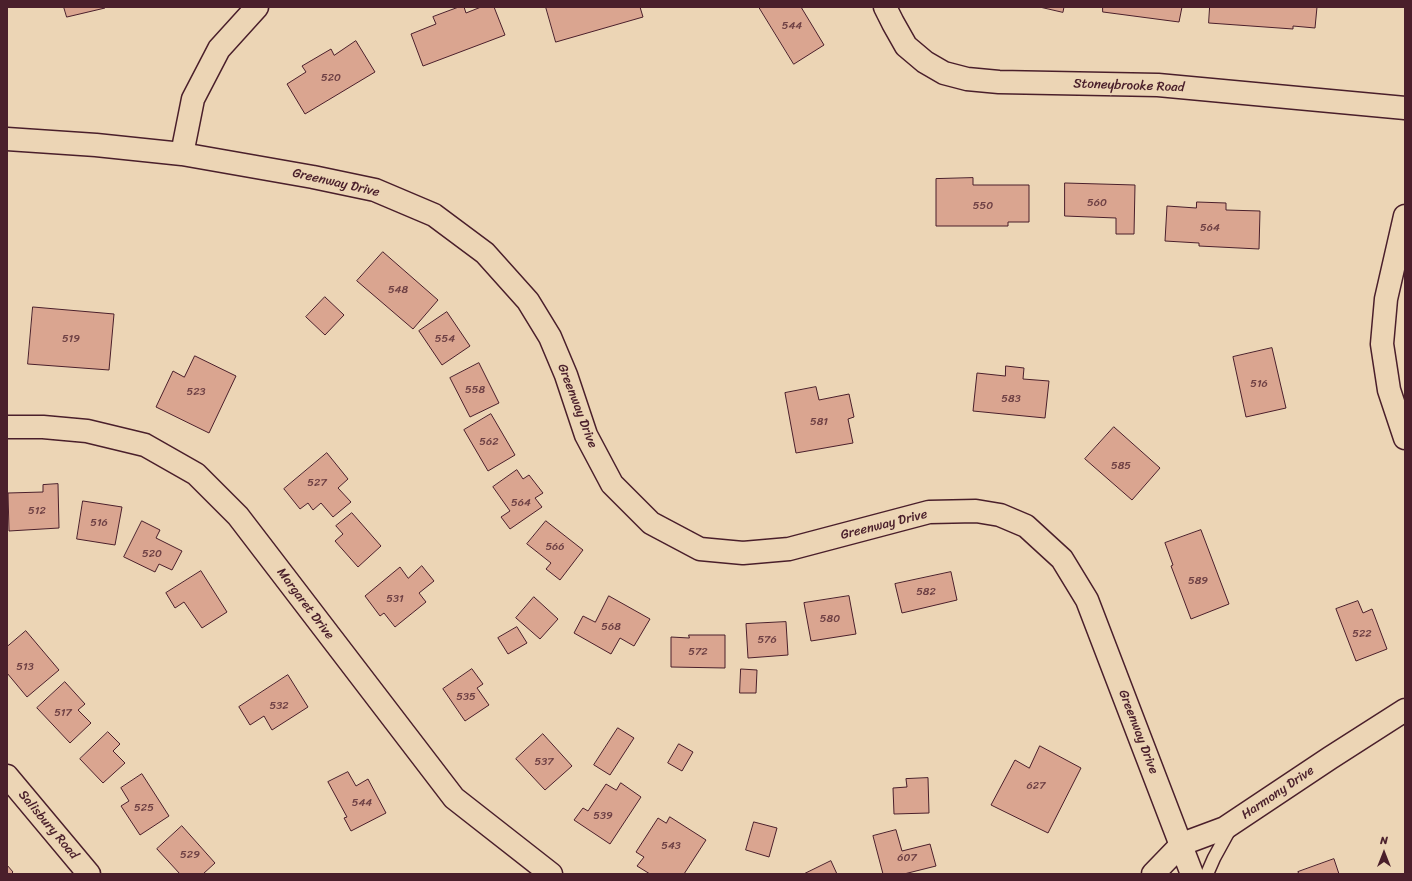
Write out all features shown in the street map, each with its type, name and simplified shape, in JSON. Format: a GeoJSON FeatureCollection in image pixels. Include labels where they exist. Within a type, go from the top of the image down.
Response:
{"type":"FeatureCollection","features":[{"type":"Feature","properties":{"kind":"street"},"geometry":{"type":"LineString","coordinates":[[182,154],[193,99],[196,93],[219,49],[257,7]]}},
{"type":"Feature","properties":{"kind":"street","name":"Stoneybrooke Road"},"geometry":{"type":"LineString","coordinates":[[885,7],[906,46],[925,62],[944,73],[967,79],[1000,82],[1158,85],[1405,108]]}},
{"type":"Feature","properties":{"kind":"street","name":"Greenway Drive"},"geometry":{"type":"LineString","coordinates":[[7,139],[96,145],[182,154],[313,177],[375,190],[434,216],[485,253],[528,301],[550,337],[566,375],[586,435],[612,484],[651,523],[700,549],[743,553],[789,549],[930,512],[976,511],[1000,515],[1026,526],[1062,559],[1087,600],[1182,844],[1192,874]]}},
{"type":"Feature","properties":{"kind":"street"},"geometry":{"type":"LineString","coordinates":[[1405,216],[1386,299],[1382,344],[1390,390],[1405,438]]}},
{"type":"Feature","properties":{"kind":"street","name":"Margaret Drive"},"geometry":{"type":"LineString","coordinates":[[7,426],[43,426],[87,431],[144,445],[196,474],[238,516],[454,798],[551,874]]}},
{"type":"Feature","properties":{"kind":"street","name":"Harmony Drive"},"geometry":{"type":"LineString","coordinates":[[1153,874],[1182,844],[1225,828],[1405,710]]}},
{"type":"Feature","properties":{"kind":"street","name":"Salisbury Road"},"geometry":{"type":"LineString","coordinates":[[7,776],[89,874]]}},
{"type":"Feature","properties":{"kind":"lane"},"geometry":{"type":"LineString","coordinates":[[1207,874],[1214,858],[1235,821]]}},
{"type":"Feature","properties":{"kind":"building"},"geometry":{"type":"Polygon","coordinates":[[[64,7],[105,7],[105,8],[67,17],[64,7]]]}},
{"type":"Feature","properties":{"kind":"building"},"geometry":{"type":"Polygon","coordinates":[[[459,7],[464,7],[466,13],[481,7],[494,7],[505,35],[423,66],[411,34],[436,24],[433,17],[459,7]]]}},
{"type":"Feature","properties":{"kind":"building"},"geometry":{"type":"Polygon","coordinates":[[[546,7],[640,7],[643,17],[556,42],[546,7]]]}},
{"type":"Feature","properties":{"kind":"building"},"geometry":{"type":"Polygon","coordinates":[[[759,7],[801,7],[824,45],[794,64],[759,7]]]}},
{"type":"Feature","properties":{"kind":"building"},"geometry":{"type":"Polygon","coordinates":[[[1040,7],[1064,7],[1063,12],[1040,7]]]}},
{"type":"Feature","properties":{"kind":"building"},"geometry":{"type":"Polygon","coordinates":[[[1103,7],[1182,7],[1179,22],[1103,12],[1103,7]]]}},
{"type":"Feature","properties":{"kind":"building"},"geometry":{"type":"Polygon","coordinates":[[[1210,7],[1317,7],[1315,28],[1293,26],[1293,29],[1209,23],[1210,7]]]}},
{"type":"Feature","properties":{"kind":"building"},"geometry":{"type":"Polygon","coordinates":[[[356,41],[375,72],[305,114],[287,84],[306,72],[302,66],[331,49],[334,55],[356,41]]]}},
{"type":"Feature","properties":{"kind":"building"},"geometry":{"type":"Polygon","coordinates":[[[973,178],[973,185],[1029,185],[1029,222],[1008,222],[1008,226],[936,226],[936,179],[973,178]]]}},
{"type":"Feature","properties":{"kind":"building"},"geometry":{"type":"Polygon","coordinates":[[[1065,183],[1135,185],[1134,234],[1116,234],[1116,218],[1065,216],[1065,183]]]}},
{"type":"Feature","properties":{"kind":"building"},"geometry":{"type":"Polygon","coordinates":[[[1197,202],[1226,203],[1226,210],[1260,211],[1259,249],[1199,246],[1199,243],[1165,241],[1167,206],[1196,208],[1197,202]]]}},
{"type":"Feature","properties":{"kind":"building"},"geometry":{"type":"Polygon","coordinates":[[[383,252],[438,300],[413,329],[357,281],[383,252]]]}},
{"type":"Feature","properties":{"kind":"building"},"geometry":{"type":"Polygon","coordinates":[[[325,297],[344,315],[325,335],[306,317],[325,297]]]}},
{"type":"Feature","properties":{"kind":"building"},"geometry":{"type":"Polygon","coordinates":[[[33,307],[114,314],[109,370],[28,364],[33,307]]]}},
{"type":"Feature","properties":{"kind":"building"},"geometry":{"type":"Polygon","coordinates":[[[447,312],[470,346],[442,365],[419,331],[447,312]]]}},
{"type":"Feature","properties":{"kind":"building"},"geometry":{"type":"Polygon","coordinates":[[[1272,348],[1286,408],[1246,417],[1233,357],[1272,348]]]}},
{"type":"Feature","properties":{"kind":"building"},"geometry":{"type":"Polygon","coordinates":[[[195,356],[236,376],[209,433],[156,407],[173,371],[184,377],[195,356]]]}},
{"type":"Feature","properties":{"kind":"building"},"geometry":{"type":"Polygon","coordinates":[[[479,363],[499,403],[470,417],[450,378],[479,363]]]}},
{"type":"Feature","properties":{"kind":"building"},"geometry":{"type":"Polygon","coordinates":[[[1006,366],[1024,368],[1023,379],[1049,381],[1045,418],[973,411],[977,373],[1005,376],[1006,366]]]}},
{"type":"Feature","properties":{"kind":"building"},"geometry":{"type":"Polygon","coordinates":[[[816,387],[819,400],[849,394],[854,417],[848,419],[853,443],[796,453],[785,393],[816,387]]]}},
{"type":"Feature","properties":{"kind":"building"},"geometry":{"type":"Polygon","coordinates":[[[491,414],[515,455],[488,471],[464,430],[491,414]]]}},
{"type":"Feature","properties":{"kind":"building"},"geometry":{"type":"Polygon","coordinates":[[[1114,427],[1160,468],[1132,500],[1085,459],[1114,427]]]}},
{"type":"Feature","properties":{"kind":"building"},"geometry":{"type":"Polygon","coordinates":[[[327,453],[348,479],[338,488],[351,502],[333,517],[321,503],[313,510],[308,503],[300,509],[284,489],[327,453]]]}},
{"type":"Feature","properties":{"kind":"building"},"geometry":{"type":"Polygon","coordinates":[[[517,470],[523,479],[529,475],[543,493],[535,498],[542,507],[510,529],[501,517],[510,511],[493,487],[517,470]]]}},
{"type":"Feature","properties":{"kind":"building"},"geometry":{"type":"Polygon","coordinates":[[[58,484],[59,528],[9,531],[8,493],[43,492],[43,485],[58,484]]]}},
{"type":"Feature","properties":{"kind":"building"},"geometry":{"type":"Polygon","coordinates":[[[83,501],[122,507],[115,545],[77,539],[83,501]]]}},
{"type":"Feature","properties":{"kind":"building"},"geometry":{"type":"Polygon","coordinates":[[[352,513],[381,546],[358,567],[335,541],[343,534],[336,526],[352,513]]]}},
{"type":"Feature","properties":{"kind":"building"},"geometry":{"type":"Polygon","coordinates":[[[142,521],[160,530],[156,538],[182,551],[172,570],[159,564],[155,572],[124,557],[142,521]]]}},
{"type":"Feature","properties":{"kind":"building"},"geometry":{"type":"Polygon","coordinates":[[[546,521],[583,550],[560,580],[546,569],[551,563],[527,544],[546,521]]]}},
{"type":"Feature","properties":{"kind":"building"},"geometry":{"type":"Polygon","coordinates":[[[1201,530],[1229,604],[1191,619],[1171,566],[1173,565],[1165,543],[1201,530]]]}},
{"type":"Feature","properties":{"kind":"building"},"geometry":{"type":"Polygon","coordinates":[[[422,566],[434,581],[419,593],[426,602],[395,627],[384,613],[380,616],[365,596],[400,567],[408,578],[422,566]]]}},
{"type":"Feature","properties":{"kind":"building"},"geometry":{"type":"Polygon","coordinates":[[[201,571],[227,612],[202,628],[184,602],[175,608],[166,593],[201,571]]]}},
{"type":"Feature","properties":{"kind":"building"},"geometry":{"type":"Polygon","coordinates":[[[951,572],[957,600],[902,613],[895,584],[951,572]]]}},
{"type":"Feature","properties":{"kind":"building"},"geometry":{"type":"Polygon","coordinates":[[[609,596],[650,619],[634,646],[620,638],[611,654],[574,633],[583,616],[595,622],[609,596]]]}},
{"type":"Feature","properties":{"kind":"building"},"geometry":{"type":"Polygon","coordinates":[[[849,596],[856,634],[811,641],[804,603],[849,596]]]}},
{"type":"Feature","properties":{"kind":"building"},"geometry":{"type":"Polygon","coordinates":[[[534,597],[558,619],[540,639],[516,618],[534,597]]]}},
{"type":"Feature","properties":{"kind":"building"},"geometry":{"type":"Polygon","coordinates":[[[1358,601],[1363,613],[1372,609],[1387,649],[1356,661],[1336,609],[1358,601]]]}},
{"type":"Feature","properties":{"kind":"building"},"geometry":{"type":"Polygon","coordinates":[[[786,622],[788,655],[748,658],[746,624],[786,622]]]}},
{"type":"Feature","properties":{"kind":"building"},"geometry":{"type":"Polygon","coordinates":[[[517,627],[527,643],[508,654],[498,638],[517,627]]]}},
{"type":"Feature","properties":{"kind":"building"},"geometry":{"type":"Polygon","coordinates":[[[26,631],[59,670],[27,697],[7,673],[7,647],[26,631]]]}},
{"type":"Feature","properties":{"kind":"building"},"geometry":{"type":"Polygon","coordinates":[[[689,635],[725,635],[725,668],[671,667],[671,637],[689,638],[689,635]]]}},
{"type":"Feature","properties":{"kind":"building"},"geometry":{"type":"Polygon","coordinates":[[[472,669],[483,684],[477,688],[489,705],[465,721],[443,689],[472,669]]]}},
{"type":"Feature","properties":{"kind":"building"},"geometry":{"type":"Polygon","coordinates":[[[741,669],[757,670],[756,693],[740,693],[741,669]]]}},
{"type":"Feature","properties":{"kind":"building"},"geometry":{"type":"Polygon","coordinates":[[[288,675],[308,707],[272,730],[264,716],[250,725],[239,707],[288,675]]]}},
{"type":"Feature","properties":{"kind":"building"},"geometry":{"type":"Polygon","coordinates":[[[65,682],[85,704],[78,710],[91,723],[70,743],[37,708],[65,682]]]}},
{"type":"Feature","properties":{"kind":"building"},"geometry":{"type":"Polygon","coordinates":[[[618,728],[634,738],[610,775],[594,765],[618,728]]]}},
{"type":"Feature","properties":{"kind":"building"},"geometry":{"type":"Polygon","coordinates":[[[108,732],[120,744],[113,751],[125,763],[103,783],[80,759],[108,732]]]}},
{"type":"Feature","properties":{"kind":"building"},"geometry":{"type":"Polygon","coordinates":[[[543,734],[572,766],[545,790],[516,759],[543,734]]]}},
{"type":"Feature","properties":{"kind":"building"},"geometry":{"type":"Polygon","coordinates":[[[679,744],[693,752],[682,771],[668,763],[679,744]]]}},
{"type":"Feature","properties":{"kind":"building"},"geometry":{"type":"Polygon","coordinates":[[[1040,746],[1081,768],[1048,833],[991,805],[1015,760],[1029,768],[1040,746]]]}},
{"type":"Feature","properties":{"kind":"building"},"geometry":{"type":"Polygon","coordinates":[[[348,772],[356,786],[368,779],[386,813],[351,831],[344,818],[347,817],[328,782],[348,772]]]}},
{"type":"Feature","properties":{"kind":"building"},"geometry":{"type":"Polygon","coordinates":[[[142,774],[169,816],[140,835],[121,806],[129,801],[121,788],[142,774]]]}},
{"type":"Feature","properties":{"kind":"building"},"geometry":{"type":"Polygon","coordinates":[[[928,778],[929,813],[894,814],[893,788],[907,787],[906,779],[928,778]]]}},
{"type":"Feature","properties":{"kind":"building"},"geometry":{"type":"Polygon","coordinates":[[[621,783],[641,797],[610,844],[574,820],[583,808],[588,811],[606,784],[616,790],[621,783]]]}},
{"type":"Feature","properties":{"kind":"building"},"geometry":{"type":"Polygon","coordinates":[[[670,817],[706,840],[684,874],[650,874],[637,866],[644,857],[636,852],[658,818],[666,823],[670,817]]]}},
{"type":"Feature","properties":{"kind":"building"},"geometry":{"type":"Polygon","coordinates":[[[754,822],[777,828],[769,857],[746,850],[754,822]]]}},
{"type":"Feature","properties":{"kind":"building"},"geometry":{"type":"Polygon","coordinates":[[[182,826],[215,863],[203,874],[180,874],[157,849],[182,826]]]}},
{"type":"Feature","properties":{"kind":"building"},"geometry":{"type":"Polygon","coordinates":[[[896,830],[902,851],[930,844],[936,866],[904,874],[883,874],[873,836],[896,830]]]}},
{"type":"Feature","properties":{"kind":"building"},"geometry":{"type":"Polygon","coordinates":[[[1334,859],[1339,874],[1299,874],[1298,872],[1334,859]]]}},
{"type":"Feature","properties":{"kind":"building"},"geometry":{"type":"Polygon","coordinates":[[[831,861],[837,874],[804,874],[831,861]]]}},
{"type":"Feature","properties":{"kind":"building"},"geometry":{"type":"Polygon","coordinates":[[[7,865],[13,872],[11,874],[7,874],[7,865]]]}}]}
